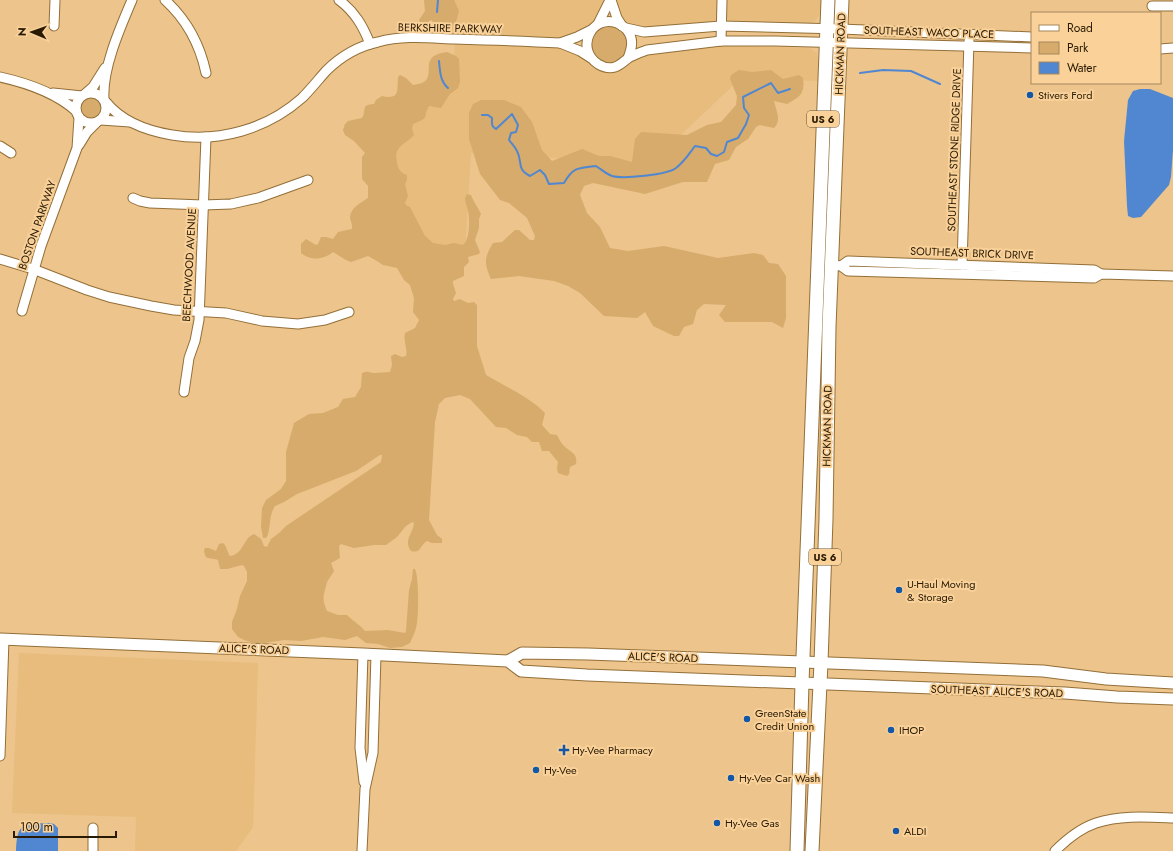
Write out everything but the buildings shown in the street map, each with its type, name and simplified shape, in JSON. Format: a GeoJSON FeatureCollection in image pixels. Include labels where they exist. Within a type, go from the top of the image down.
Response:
{"type":"FeatureCollection","features":[{"type":"Feature","properties":{"kind":"highway","name":"HICKMAN ROAD"},"geometry":{"type":"LineString","coordinates":[[812,851],[826,519],[828,367],[836,265],[835,32],[828,0]]}},
{"type":"Feature","properties":{"kind":"highway","name":"HICKMAN ROAD"},"geometry":{"type":"LineString","coordinates":[[798,851],[802,683],[826,42],[835,32],[842,0]]}},
{"type":"Feature","properties":{"kind":"highway"},"geometry":{"type":"LineString","coordinates":[[822,149],[826,151],[823,253],[827,263],[836,265]]}},
{"type":"Feature","properties":{"kind":"highway"},"geometry":{"type":"LineString","coordinates":[[818,261],[821,262],[823,272],[822,354],[824,363],[828,367]]}},
{"type":"Feature","properties":{"kind":"main road","name":"ALICE'S ROAD"},"geometry":{"type":"LineString","coordinates":[[2,639],[508,661],[522,653],[588,654],[821,663]]}},
{"type":"Feature","properties":{"kind":"main road","name":"ALICE'S ROAD"},"geometry":{"type":"LineString","coordinates":[[508,661],[521,671],[820,684]]}},
{"type":"Feature","properties":{"kind":"main road","name":"SOUTHEAST ALICE'S ROAD"},"geometry":{"type":"LineString","coordinates":[[821,663],[1043,671],[1106,679],[1173,682]]}},
{"type":"Feature","properties":{"kind":"main road","name":"SOUTHEAST ALICE'S ROAD"},"geometry":{"type":"LineString","coordinates":[[820,684],[1058,692],[1117,697],[1173,699]]}},
{"type":"Feature","properties":{"kind":"street"},"geometry":{"type":"LineString","coordinates":[[54,26],[55,0]]}},
{"type":"Feature","properties":{"kind":"street"},"geometry":{"type":"LineString","coordinates":[[49,92],[78,114],[82,121],[90,124],[99,121],[106,114],[104,85],[108,64],[132,0]]}},
{"type":"Feature","properties":{"kind":"street"},"geometry":{"type":"LineString","coordinates":[[165,0],[176,11],[188,27],[200,51],[206,73]]}},
{"type":"Feature","properties":{"kind":"street"},"geometry":{"type":"LineString","coordinates":[[339,0],[354,13],[360,21],[370,44]]}},
{"type":"Feature","properties":{"kind":"street"},"geometry":{"type":"LineString","coordinates":[[596,27],[611,0]]}},
{"type":"Feature","properties":{"kind":"street"},"geometry":{"type":"LineString","coordinates":[[611,0],[617,18],[624,27],[632,40],[632,48],[624,63],[610,68],[602,67],[592,60],[587,51],[586,42],[589,34],[604,22],[612,22],[624,27],[644,32],[722,26],[835,32]]}},
{"type":"Feature","properties":{"kind":"street"},"geometry":{"type":"LineString","coordinates":[[721,41],[722,0]]}},
{"type":"Feature","properties":{"kind":"street"},"geometry":{"type":"LineString","coordinates":[[1152,6],[1173,6]]}},
{"type":"Feature","properties":{"kind":"street","name":"BERKSHIRE PARKWAY"},"geometry":{"type":"LineString","coordinates":[[560,43],[577,37],[596,27]]}},
{"type":"Feature","properties":{"kind":"street","name":"SOUTHEAST WACO PLACE"},"geometry":{"type":"LineString","coordinates":[[835,32],[1031,37]]}},
{"type":"Feature","properties":{"kind":"street","name":"SOUTHEAST WACO PLACE"},"geometry":{"type":"LineString","coordinates":[[835,32],[969,45],[1031,48]]}},
{"type":"Feature","properties":{"kind":"street","name":"SOUTHEAST STONE RIDGE DRIVE"},"geometry":{"type":"LineString","coordinates":[[962,265],[970,35]]}},
{"type":"Feature","properties":{"kind":"street","name":"BERKSHIRE PARKWAY"},"geometry":{"type":"LineString","coordinates":[[99,121],[131,123],[166,134],[186,137],[206,137],[238,132],[256,126],[280,114],[302,98],[327,70],[348,54],[370,44],[392,39],[406,38],[560,43],[580,51],[591,58]]}},
{"type":"Feature","properties":{"kind":"street"},"geometry":{"type":"LineString","coordinates":[[628,58],[651,49],[721,41],[826,42]]}},
{"type":"Feature","properties":{"kind":"street"},"geometry":{"type":"LineString","coordinates":[[1161,49],[1173,48]]}},
{"type":"Feature","properties":{"kind":"street"},"geometry":{"type":"LineString","coordinates":[[78,114],[77,103],[83,95],[93,87],[108,64]]}},
{"type":"Feature","properties":{"kind":"street"},"geometry":{"type":"LineString","coordinates":[[0,77],[49,92],[83,95],[94,93],[98,94],[105,101]]}},
{"type":"Feature","properties":{"kind":"street","name":"BERKSHIRE PARKWAY"},"geometry":{"type":"LineString","coordinates":[[105,101],[115,112],[131,123]]}},
{"type":"Feature","properties":{"kind":"street","name":"BOSTON PARKWAY"},"geometry":{"type":"LineString","coordinates":[[77,148],[78,114]]}},
{"type":"Feature","properties":{"kind":"street","name":"BOSTON PARKWAY"},"geometry":{"type":"LineString","coordinates":[[22,311],[34,269],[77,148],[87,132],[99,121]]}},
{"type":"Feature","properties":{"kind":"street","name":"BEECHWOOD AVENUE"},"geometry":{"type":"LineString","coordinates":[[184,392],[189,358],[197,332],[199,311],[206,137]]}},
{"type":"Feature","properties":{"kind":"street"},"geometry":{"type":"LineString","coordinates":[[0,146],[10,153]]}},
{"type":"Feature","properties":{"kind":"street"},"geometry":{"type":"LineString","coordinates":[[133,198],[144,202],[218,205],[244,201],[271,194],[308,180]]}},
{"type":"Feature","properties":{"kind":"street"},"geometry":{"type":"LineString","coordinates":[[0,259],[34,269],[87,290],[130,302],[174,310],[226,313],[269,322],[298,324],[325,320],[349,312]]}},
{"type":"Feature","properties":{"kind":"street","name":"SOUTHEAST BRICK DRIVE"},"geometry":{"type":"LineString","coordinates":[[836,265],[848,261],[1094,270],[1101,274],[1173,276]]}},
{"type":"Feature","properties":{"kind":"street","name":"SOUTHEAST BRICK DRIVE"},"geometry":{"type":"LineString","coordinates":[[836,265],[848,271],[1094,278],[1101,274]]}},
{"type":"Feature","properties":{"kind":"street"},"geometry":{"type":"LineString","coordinates":[[0,756],[2,639]]}},
{"type":"Feature","properties":{"kind":"street"},"geometry":{"type":"LineString","coordinates":[[362,851],[365,789],[360,748],[363,654]]}},
{"type":"Feature","properties":{"kind":"street"},"geometry":{"type":"LineString","coordinates":[[365,789],[373,753],[376,655]]}},
{"type":"Feature","properties":{"kind":"street"},"geometry":{"type":"LineString","coordinates":[[1055,851],[1082,829],[1096,823],[1124,818],[1173,818]]}},
{"type":"Feature","properties":{"kind":"street"},"geometry":{"type":"LineString","coordinates":[[93,828],[93,851]]}},
{"type":"Feature","properties":{"kind":"shaded area"},"geometry":{"type":"Polygon","coordinates":[[[441,0],[606,0],[596,20],[582,32],[557,39],[440,35],[441,0]]]}},
{"type":"Feature","properties":{"kind":"shaded area"},"geometry":{"type":"Polygon","coordinates":[[[616,0],[718,0],[718,16],[714,22],[637,29],[624,22],[616,5],[616,0]]]}},
{"type":"Feature","properties":{"kind":"shaded area"},"geometry":{"type":"Polygon","coordinates":[[[727,0],[821,0],[820,14],[816,20],[808,25],[730,22],[726,17],[727,0]]]}},
{"type":"Feature","properties":{"kind":"shaded area"},"geometry":{"type":"Polygon","coordinates":[[[455,43],[560,47],[584,58],[598,68],[639,55],[719,45],[809,48],[817,53],[818,81],[741,78],[650,164],[471,153],[465,251],[408,250],[387,129],[453,74],[455,43]]]}},
{"type":"Feature","properties":{"kind":"shaded area"},"geometry":{"type":"Polygon","coordinates":[[[19,653],[258,663],[253,827],[236,851],[135,851],[136,817],[12,813],[19,653]]]}},
{"type":"Feature","properties":{"kind":"green space"},"geometry":{"type":"Polygon","coordinates":[[[424,0],[454,0],[459,11],[455,25],[448,29],[439,26],[431,20],[425,24],[420,22],[419,20],[425,11],[424,0]]]}},
{"type":"Feature","properties":{"kind":"green space"},"geometry":{"type":"Polygon","coordinates":[[[605,26],[613,26],[620,29],[625,34],[628,45],[625,56],[620,61],[613,64],[605,64],[598,61],[593,56],[590,49],[590,41],[593,34],[598,29],[605,26]]]}},
{"type":"Feature","properties":{"kind":"green space"},"geometry":{"type":"Polygon","coordinates":[[[447,52],[459,59],[460,82],[458,88],[450,94],[441,108],[429,106],[424,119],[413,124],[412,129],[414,135],[398,149],[396,157],[398,167],[401,172],[407,175],[405,184],[408,196],[405,203],[410,207],[425,236],[433,243],[445,245],[454,243],[463,245],[467,238],[469,224],[469,215],[465,198],[467,194],[471,195],[481,214],[475,240],[480,252],[479,254],[468,257],[469,262],[464,267],[464,276],[453,281],[456,293],[453,299],[454,301],[460,299],[468,303],[474,302],[477,305],[477,346],[486,375],[524,397],[545,413],[542,425],[550,434],[557,435],[563,445],[575,455],[576,464],[570,467],[569,474],[567,476],[558,473],[558,462],[549,451],[542,451],[539,442],[532,442],[527,437],[517,435],[506,428],[496,427],[470,399],[460,395],[445,398],[439,404],[435,422],[429,520],[437,535],[442,539],[442,543],[432,543],[427,541],[419,550],[414,552],[411,551],[408,540],[414,523],[412,522],[406,526],[397,537],[386,545],[354,548],[341,544],[339,546],[340,558],[331,563],[334,571],[327,582],[324,596],[324,603],[327,611],[338,615],[347,615],[365,631],[388,630],[405,633],[409,590],[413,569],[415,569],[418,589],[418,616],[416,630],[410,643],[402,647],[390,648],[378,644],[366,643],[357,636],[345,640],[323,637],[301,641],[284,640],[258,644],[244,640],[238,637],[232,629],[232,622],[240,596],[247,581],[247,572],[242,565],[227,569],[220,569],[218,560],[207,558],[204,550],[205,548],[216,551],[219,544],[223,543],[230,556],[235,555],[250,536],[254,534],[261,539],[264,546],[267,547],[271,539],[286,526],[381,462],[382,455],[380,455],[356,471],[297,494],[275,506],[271,515],[268,536],[263,538],[261,527],[262,508],[266,500],[281,489],[286,481],[286,452],[294,423],[309,414],[323,413],[338,407],[343,399],[355,397],[361,387],[362,373],[390,372],[392,365],[391,356],[395,354],[402,357],[406,356],[405,333],[415,328],[419,320],[413,312],[414,298],[410,285],[404,280],[397,268],[383,265],[368,256],[351,262],[333,252],[321,258],[305,256],[301,253],[301,244],[306,239],[316,245],[321,237],[333,239],[338,232],[352,229],[350,217],[352,211],[368,198],[368,186],[362,179],[362,157],[365,153],[354,141],[345,135],[343,130],[345,124],[348,121],[362,118],[365,107],[367,105],[374,104],[376,100],[382,96],[392,97],[395,95],[398,77],[400,75],[406,78],[413,85],[422,83],[428,76],[432,58],[438,54],[447,52]]]}},
{"type":"Feature","properties":{"kind":"green space"},"geometry":{"type":"Polygon","coordinates":[[[739,70],[752,72],[771,70],[783,79],[799,75],[803,78],[803,88],[798,97],[787,104],[774,101],[778,122],[774,128],[760,125],[756,127],[748,139],[736,147],[729,160],[715,164],[707,182],[683,182],[645,194],[593,183],[584,186],[580,195],[587,213],[600,227],[610,248],[628,251],[664,246],[718,258],[754,253],[763,255],[769,263],[778,264],[786,276],[786,318],[783,328],[772,322],[725,322],[719,315],[726,305],[704,304],[697,310],[693,324],[684,327],[679,336],[674,336],[653,326],[645,312],[637,318],[604,316],[580,293],[568,286],[554,281],[519,276],[491,279],[486,261],[493,243],[502,242],[515,230],[519,230],[530,240],[534,240],[535,236],[527,218],[509,203],[500,200],[480,174],[469,139],[469,113],[473,104],[481,100],[504,100],[521,107],[532,122],[542,150],[552,161],[582,149],[599,156],[610,156],[632,162],[635,139],[641,132],[687,135],[707,125],[721,122],[736,105],[737,96],[730,79],[731,75],[739,70]]]}},
{"type":"Feature","properties":{"kind":"green space"},"geometry":{"type":"Polygon","coordinates":[[[91,98],[98,101],[101,108],[98,115],[91,118],[84,115],[81,108],[84,101],[91,98]]]}},
{"type":"Feature","properties":{"kind":"water"},"geometry":{"type":"Polygon","coordinates":[[[1150,89],[1173,98],[1173,150],[1169,185],[1141,217],[1133,218],[1128,216],[1124,141],[1128,100],[1133,91],[1150,89]]]}},
{"type":"Feature","properties":{"kind":"water"},"geometry":{"type":"Polygon","coordinates":[[[49,823],[54,824],[58,828],[58,851],[16,851],[18,835],[23,826],[49,823]]]}},
{"type":"Feature","properties":{"kind":"waterway"},"geometry":{"type":"LineString","coordinates":[[437,12],[438,0]]}},
{"type":"Feature","properties":{"kind":"waterway"},"geometry":{"type":"LineString","coordinates":[[439,61],[442,79],[448,88]]}},
{"type":"Feature","properties":{"kind":"waterway"},"geometry":{"type":"LineString","coordinates":[[860,73],[883,70],[911,71],[940,84]]}},
{"type":"Feature","properties":{"kind":"waterway"},"geometry":{"type":"LineString","coordinates":[[482,115],[488,115],[492,118],[493,126],[496,129],[512,114],[518,125],[516,132],[511,133],[509,140],[519,155],[521,168],[523,171],[530,176],[540,170],[545,175],[549,184],[564,183],[573,171],[585,167],[596,166],[606,173],[618,177],[645,176],[664,173],[679,166],[695,146],[706,148],[711,154],[717,156],[724,152],[727,142],[738,138],[746,124],[749,115],[744,108],[743,97],[771,83],[778,93],[790,89]]}},
{"type":"Feature","properties":{"kind":"place","name":"Stivers Ford"},"geometry":{"type":"Point","coordinates":[1030,95]}},
{"type":"Feature","properties":{"kind":"place","name":"U-Haul Moving & Storage"},"geometry":{"type":"Point","coordinates":[899,590]}},
{"type":"Feature","properties":{"kind":"place","name":"GreenState Credit Union"},"geometry":{"type":"Point","coordinates":[747,719]}},
{"type":"Feature","properties":{"kind":"place","name":"IHOP"},"geometry":{"type":"Point","coordinates":[891,730]}},
{"type":"Feature","properties":{"kind":"place","name":"Hy-Vee Pharmacy"},"geometry":{"type":"Point","coordinates":[564,750]}},
{"type":"Feature","properties":{"kind":"place","name":"Hy-Vee"},"geometry":{"type":"Point","coordinates":[536,770]}},
{"type":"Feature","properties":{"kind":"place","name":"Hy-Vee Car Wash"},"geometry":{"type":"Point","coordinates":[731,778]}},
{"type":"Feature","properties":{"kind":"place","name":"Hy-Vee Gas"},"geometry":{"type":"Point","coordinates":[717,823]}},
{"type":"Feature","properties":{"kind":"place","name":"ALDI"},"geometry":{"type":"Point","coordinates":[896,831]}}]}
